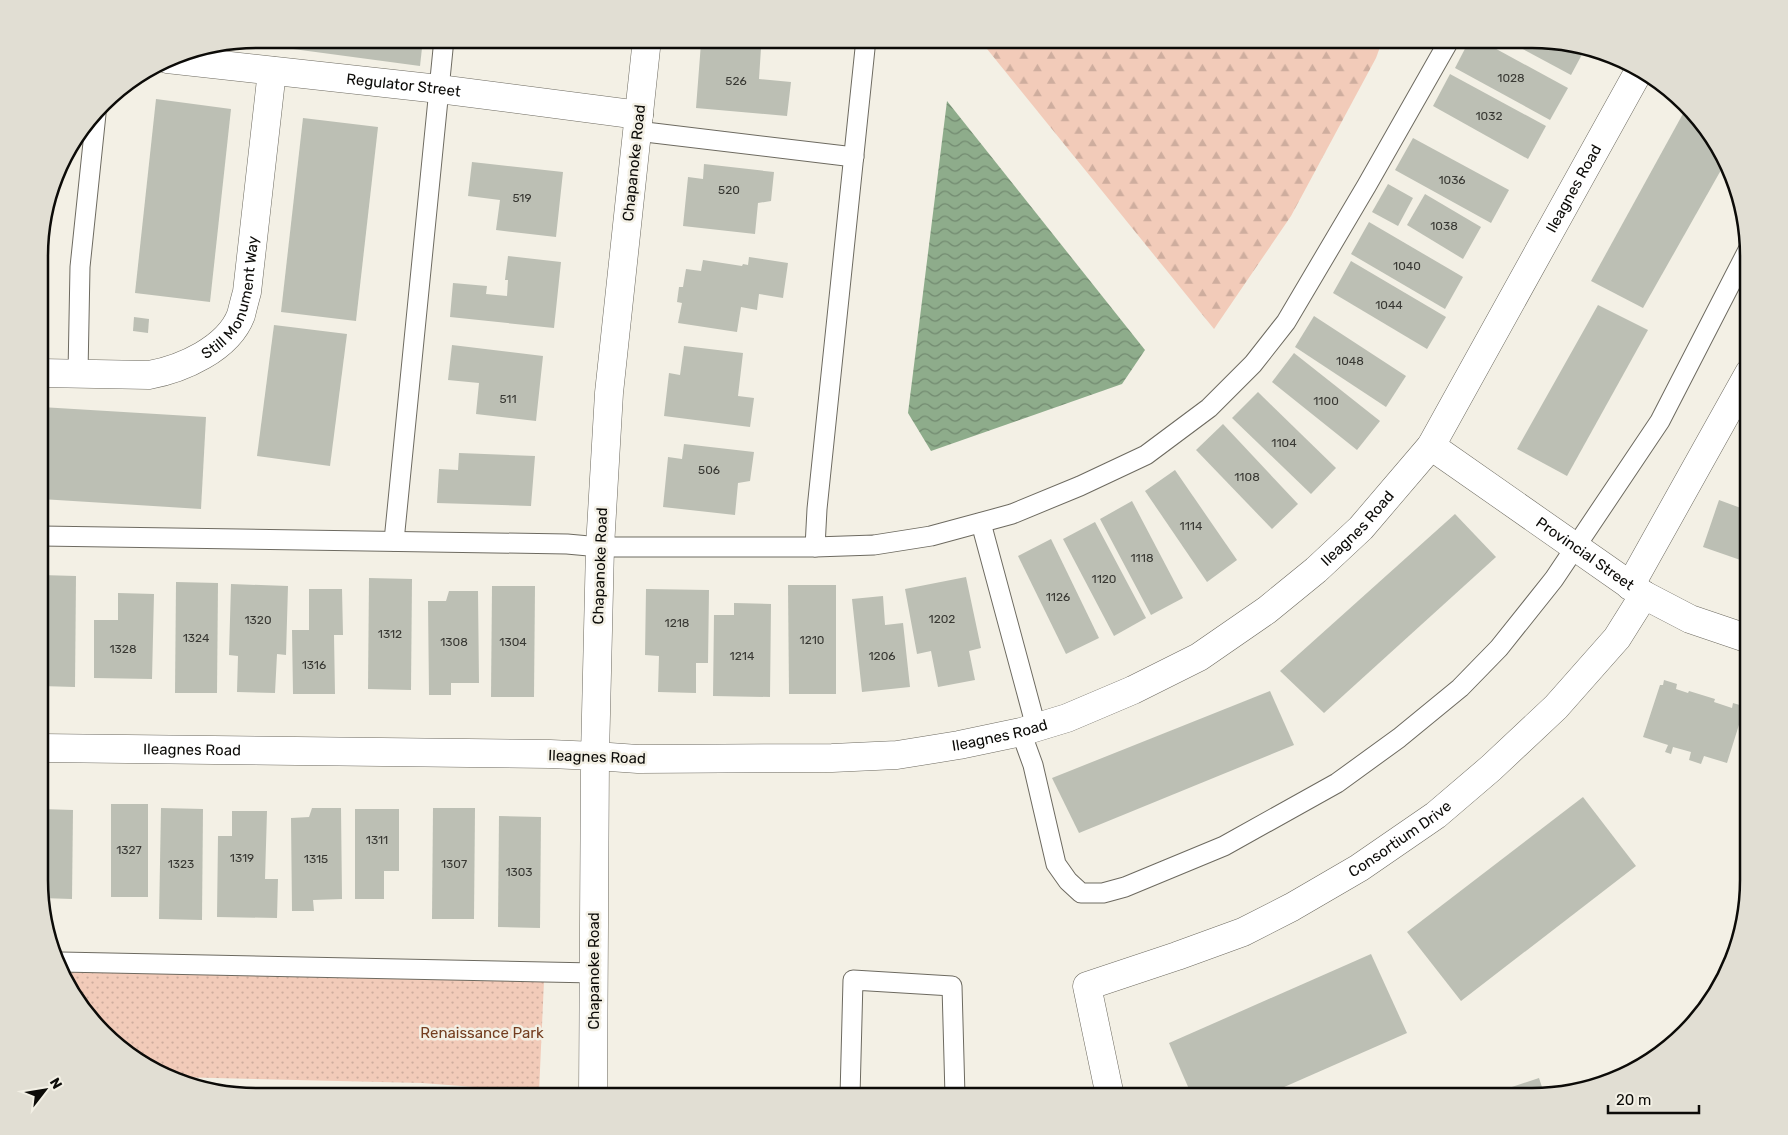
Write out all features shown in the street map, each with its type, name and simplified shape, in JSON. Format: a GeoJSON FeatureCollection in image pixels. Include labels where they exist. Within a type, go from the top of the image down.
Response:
{"type":"FeatureCollection","features":[{"type":"Feature","properties":{"kind":"street","name":"Chapanoke Road"},"geometry":{"type":"LineString","coordinates":[[593,1088],[600,547],[609,393],[646,48]]}},
{"type":"Feature","properties":{"kind":"street","name":"Regulator Street"},"geometry":{"type":"LineString","coordinates":[[183,61],[440,90],[638,123]]}},
{"type":"Feature","properties":{"kind":"street","name":"Still Monument Way"},"geometry":{"type":"LineString","coordinates":[[48,373],[149,374],[166,372],[203,356],[228,334],[240,316],[247,292],[272,71]]}},
{"type":"Feature","properties":{"kind":"street","name":"Ileagnes Road"},"geometry":{"type":"LineString","coordinates":[[48,748],[550,754],[638,759],[832,758],[897,755],[959,745],[1067,718],[1133,690],[1200,657],[1267,610],[1316,570],[1361,528],[1431,446],[1636,75]]}},
{"type":"Feature","properties":{"kind":"street","name":"Consortium Drive"},"geometry":{"type":"LineString","coordinates":[[1108,1088],[1087,986],[1243,932],[1292,907],[1359,868],[1436,815],[1491,768],[1556,707],[1617,638],[1637,590],[1740,390]]}},
{"type":"Feature","properties":{"kind":"street","name":"Provincial Street"},"geometry":{"type":"LineString","coordinates":[[1431,446],[1637,590],[1690,619],[1740,636]]}},
{"type":"Feature","properties":{"kind":"lane"},"geometry":{"type":"LineString","coordinates":[[394,541],[443,48]]}},
{"type":"Feature","properties":{"kind":"lane"},"geometry":{"type":"LineString","coordinates":[[815,547],[817,509],[865,48]]}},
{"type":"Feature","properties":{"kind":"lane"},"geometry":{"type":"LineString","coordinates":[[48,536],[567,544],[600,547],[874,546],[931,536],[981,523],[1020,510],[1080,486],[1146,455],[1209,408],[1253,364],[1286,322],[1445,48]]}},
{"type":"Feature","properties":{"kind":"lane"},"geometry":{"type":"LineString","coordinates":[[78,373],[80,267],[95,123]]}},
{"type":"Feature","properties":{"kind":"lane"},"geometry":{"type":"LineString","coordinates":[[638,123],[854,157]]}},
{"type":"Feature","properties":{"kind":"lane"},"geometry":{"type":"LineString","coordinates":[[981,523],[1028,729],[1032,765],[1056,864],[1068,881],[1081,893],[1103,893],[1125,887],[1224,846],[1337,783],[1399,738],[1460,688],[1499,648],[1554,579],[1660,421],[1740,265]]}},
{"type":"Feature","properties":{"kind":"lane"},"geometry":{"type":"LineString","coordinates":[[65,962],[594,973]]}},
{"type":"Feature","properties":{"kind":"lane"},"geometry":{"type":"LineString","coordinates":[[850,1088],[853,980],[952,986],[955,1088]]}},
{"type":"Feature","properties":{"kind":"green space"},"geometry":{"type":"Polygon","coordinates":[[[986,48],[1380,48],[1291,216],[1214,329],[986,48]]]}},
{"type":"Feature","properties":{"kind":"green space","name":"Renaissance Park"},"geometry":{"type":"Polygon","coordinates":[[[69,971],[544,981],[539,1088],[487,1088],[422,1083],[194,1078],[176,1072],[151,1060],[108,1027],[90,1006],[75,984],[69,971]]]}},
{"type":"Feature","properties":{"kind":"water"},"geometry":{"type":"Polygon","coordinates":[[[947,101],[1145,350],[1122,384],[931,451],[908,413],[947,101]]]}},
{"type":"Feature","properties":{"kind":"building"},"geometry":{"type":"Polygon","coordinates":[[[286,48],[422,48],[420,66],[286,48]]]}},
{"type":"Feature","properties":{"kind":"building"},"geometry":{"type":"Polygon","coordinates":[[[701,48],[761,48],[759,79],[791,82],[787,116],[696,108],[701,48]]]}},
{"type":"Feature","properties":{"kind":"building"},"geometry":{"type":"Polygon","coordinates":[[[1465,48],[1495,48],[1568,88],[1550,120],[1455,68],[1465,48]]]}},
{"type":"Feature","properties":{"kind":"building"},"geometry":{"type":"Polygon","coordinates":[[[1521,48],[1560,49],[1582,54],[1571,75],[1521,48]]]}},
{"type":"Feature","properties":{"kind":"building"},"geometry":{"type":"Polygon","coordinates":[[[1450,74],[1546,126],[1528,159],[1433,106],[1450,74]]]}},
{"type":"Feature","properties":{"kind":"building"},"geometry":{"type":"Polygon","coordinates":[[[156,99],[231,109],[210,302],[135,293],[156,99]]]}},
{"type":"Feature","properties":{"kind":"building"},"geometry":{"type":"Polygon","coordinates":[[[1684,112],[1698,129],[1722,169],[1643,308],[1591,281],[1684,112]]]}},
{"type":"Feature","properties":{"kind":"building"},"geometry":{"type":"Polygon","coordinates":[[[303,118],[378,127],[356,321],[281,312],[303,118]]]}},
{"type":"Feature","properties":{"kind":"building"},"geometry":{"type":"Polygon","coordinates":[[[1413,138],[1509,190],[1491,223],[1395,170],[1413,138]]]}},
{"type":"Feature","properties":{"kind":"building"},"geometry":{"type":"Polygon","coordinates":[[[472,162],[563,172],[556,237],[496,230],[500,200],[468,196],[472,162]]]}},
{"type":"Feature","properties":{"kind":"building"},"geometry":{"type":"Polygon","coordinates":[[[704,164],[774,172],[771,201],[758,203],[755,234],[683,226],[688,177],[703,179],[704,164]]]}},
{"type":"Feature","properties":{"kind":"building"},"geometry":{"type":"Polygon","coordinates":[[[1388,184],[1413,198],[1398,226],[1372,212],[1388,184]]]}},
{"type":"Feature","properties":{"kind":"building"},"geometry":{"type":"Polygon","coordinates":[[[1425,194],[1481,227],[1463,259],[1407,225],[1425,194]]]}},
{"type":"Feature","properties":{"kind":"building"},"geometry":{"type":"Polygon","coordinates":[[[1369,222],[1463,277],[1445,309],[1351,254],[1369,222]]]}},
{"type":"Feature","properties":{"kind":"building"},"geometry":{"type":"Polygon","coordinates":[[[508,256],[561,262],[554,328],[450,317],[453,283],[487,286],[486,294],[507,296],[508,280],[505,280],[508,256]]]}},
{"type":"Feature","properties":{"kind":"building"},"geometry":{"type":"Polygon","coordinates":[[[749,257],[788,263],[783,298],[759,294],[757,310],[741,307],[737,332],[678,323],[682,303],[677,302],[679,287],[683,287],[686,269],[701,271],[703,260],[742,266],[743,264],[748,265],[749,257]]]}},
{"type":"Feature","properties":{"kind":"building"},"geometry":{"type":"Polygon","coordinates":[[[1351,261],[1446,317],[1427,349],[1333,293],[1351,261]]]}},
{"type":"Feature","properties":{"kind":"building"},"geometry":{"type":"Polygon","coordinates":[[[1598,305],[1648,330],[1567,476],[1517,449],[1598,305]]]}},
{"type":"Feature","properties":{"kind":"building"},"geometry":{"type":"Polygon","coordinates":[[[1314,316],[1406,376],[1386,407],[1295,347],[1314,316]]]}},
{"type":"Feature","properties":{"kind":"building"},"geometry":{"type":"Polygon","coordinates":[[[134,317],[149,319],[148,333],[133,331],[134,317]]]}},
{"type":"Feature","properties":{"kind":"building"},"geometry":{"type":"Polygon","coordinates":[[[274,325],[347,334],[330,466],[257,456],[274,325]]]}},
{"type":"Feature","properties":{"kind":"building"},"geometry":{"type":"Polygon","coordinates":[[[452,345],[543,356],[536,421],[476,414],[479,383],[448,380],[452,345]]]}},
{"type":"Feature","properties":{"kind":"building"},"geometry":{"type":"Polygon","coordinates":[[[684,346],[743,353],[738,396],[754,398],[750,427],[664,416],[669,373],[680,375],[684,346]]]}},
{"type":"Feature","properties":{"kind":"building"},"geometry":{"type":"Polygon","coordinates":[[[1294,353],[1380,421],[1357,450],[1272,382],[1294,353]]]}},
{"type":"Feature","properties":{"kind":"building"},"geometry":{"type":"Polygon","coordinates":[[[1258,392],[1336,468],[1311,494],[1232,418],[1258,392]]]}},
{"type":"Feature","properties":{"kind":"building"},"geometry":{"type":"Polygon","coordinates":[[[48,407],[206,417],[201,509],[48,499],[48,407]]]}},
{"type":"Feature","properties":{"kind":"building"},"geometry":{"type":"Polygon","coordinates":[[[1223,424],[1298,504],[1272,529],[1196,450],[1223,424]]]}},
{"type":"Feature","properties":{"kind":"building"},"geometry":{"type":"Polygon","coordinates":[[[684,444],[754,452],[750,481],[738,483],[735,515],[663,507],[668,457],[682,459],[684,444]]]}},
{"type":"Feature","properties":{"kind":"building"},"geometry":{"type":"Polygon","coordinates":[[[459,453],[535,456],[531,506],[437,503],[439,469],[458,470],[459,453]]]}},
{"type":"Feature","properties":{"kind":"building"},"geometry":{"type":"Polygon","coordinates":[[[1175,470],[1237,560],[1207,582],[1145,491],[1175,470]]]}},
{"type":"Feature","properties":{"kind":"building"},"geometry":{"type":"Polygon","coordinates":[[[1719,500],[1740,508],[1740,560],[1703,547],[1719,500]]]}},
{"type":"Feature","properties":{"kind":"building"},"geometry":{"type":"Polygon","coordinates":[[[1132,501],[1183,598],[1151,615],[1100,519],[1132,501]]]}},
{"type":"Feature","properties":{"kind":"building"},"geometry":{"type":"Polygon","coordinates":[[[1455,514],[1496,557],[1324,713],[1280,671],[1455,514]]]}},
{"type":"Feature","properties":{"kind":"building"},"geometry":{"type":"Polygon","coordinates":[[[1095,522],[1146,618],[1114,636],[1063,539],[1095,522]]]}},
{"type":"Feature","properties":{"kind":"building"},"geometry":{"type":"Polygon","coordinates":[[[1051,539],[1099,638],[1066,654],[1018,556],[1051,539]]]}},
{"type":"Feature","properties":{"kind":"building"},"geometry":{"type":"Polygon","coordinates":[[[48,575],[76,576],[75,687],[48,686],[48,575]]]}},
{"type":"Feature","properties":{"kind":"building"},"geometry":{"type":"Polygon","coordinates":[[[966,577],[981,648],[969,651],[975,680],[938,687],[931,651],[917,654],[905,589],[966,577]]]}},
{"type":"Feature","properties":{"kind":"building"},"geometry":{"type":"Polygon","coordinates":[[[369,578],[412,579],[411,690],[368,689],[369,578]]]}},
{"type":"Feature","properties":{"kind":"building"},"geometry":{"type":"Polygon","coordinates":[[[176,582],[218,583],[217,693],[175,693],[176,582]]]}},
{"type":"Feature","properties":{"kind":"building"},"geometry":{"type":"Polygon","coordinates":[[[231,584],[288,586],[286,655],[277,654],[275,693],[237,692],[238,656],[229,655],[231,584]]]}},
{"type":"Feature","properties":{"kind":"building"},"geometry":{"type":"Polygon","coordinates":[[[788,585],[836,585],[836,694],[789,694],[788,585]]]}},
{"type":"Feature","properties":{"kind":"building"},"geometry":{"type":"Polygon","coordinates":[[[492,586],[535,586],[534,697],[491,697],[492,586]]]}},
{"type":"Feature","properties":{"kind":"building"},"geometry":{"type":"Polygon","coordinates":[[[309,589],[342,589],[343,635],[334,635],[335,694],[293,694],[292,630],[309,630],[309,589]]]}},
{"type":"Feature","properties":{"kind":"building"},"geometry":{"type":"Polygon","coordinates":[[[646,589],[709,590],[708,663],[696,663],[696,693],[658,692],[659,656],[645,655],[646,589]]]}},
{"type":"Feature","properties":{"kind":"building"},"geometry":{"type":"Polygon","coordinates":[[[449,591],[478,591],[479,683],[451,683],[451,695],[429,695],[428,601],[446,601],[449,591]]]}},
{"type":"Feature","properties":{"kind":"building"},"geometry":{"type":"Polygon","coordinates":[[[118,593],[154,594],[152,679],[94,678],[94,620],[118,620],[118,593]]]}},
{"type":"Feature","properties":{"kind":"building"},"geometry":{"type":"Polygon","coordinates":[[[883,596],[885,625],[903,623],[910,687],[862,692],[852,599],[883,596]]]}},
{"type":"Feature","properties":{"kind":"building"},"geometry":{"type":"Polygon","coordinates":[[[734,603],[771,604],[770,697],[713,696],[714,615],[734,615],[734,603]]]}},
{"type":"Feature","properties":{"kind":"building"},"geometry":{"type":"Polygon","coordinates":[[[1664,680],[1677,684],[1676,689],[1715,699],[1714,702],[1732,708],[1733,703],[1740,705],[1740,722],[1727,763],[1704,756],[1701,764],[1689,760],[1691,752],[1673,747],[1671,754],[1665,752],[1668,745],[1643,737],[1660,685],[1663,685],[1664,680]]]}},
{"type":"Feature","properties":{"kind":"building"},"geometry":{"type":"Polygon","coordinates":[[[1270,691],[1294,745],[1079,833],[1052,778],[1270,691]]]}},
{"type":"Feature","properties":{"kind":"building"},"geometry":{"type":"Polygon","coordinates":[[[1583,797],[1636,866],[1461,1001],[1407,932],[1583,797]]]}},
{"type":"Feature","properties":{"kind":"building"},"geometry":{"type":"Polygon","coordinates":[[[111,804],[148,804],[148,897],[111,897],[111,804]]]}},
{"type":"Feature","properties":{"kind":"building"},"geometry":{"type":"Polygon","coordinates":[[[161,808],[203,809],[202,920],[159,919],[161,808]]]}},
{"type":"Feature","properties":{"kind":"building"},"geometry":{"type":"Polygon","coordinates":[[[312,808],[341,808],[342,899],[313,900],[314,911],[292,911],[291,818],[309,817],[312,808]]]}},
{"type":"Feature","properties":{"kind":"building"},"geometry":{"type":"Polygon","coordinates":[[[433,808],[475,808],[474,919],[432,919],[433,808]]]}},
{"type":"Feature","properties":{"kind":"building"},"geometry":{"type":"Polygon","coordinates":[[[48,809],[73,810],[72,899],[48,898],[48,809]]]}},
{"type":"Feature","properties":{"kind":"building"},"geometry":{"type":"Polygon","coordinates":[[[355,809],[399,809],[399,871],[384,871],[384,899],[355,899],[355,809]]]}},
{"type":"Feature","properties":{"kind":"building"},"geometry":{"type":"Polygon","coordinates":[[[232,811],[267,811],[265,879],[278,879],[277,918],[217,917],[218,836],[232,836],[232,811]]]}},
{"type":"Feature","properties":{"kind":"building"},"geometry":{"type":"Polygon","coordinates":[[[499,816],[541,817],[540,928],[498,927],[499,816]]]}},
{"type":"Feature","properties":{"kind":"building"},"geometry":{"type":"Polygon","coordinates":[[[1371,954],[1407,1033],[1282,1088],[1189,1088],[1169,1043],[1371,954]]]}},
{"type":"Feature","properties":{"kind":"building"},"geometry":{"type":"Polygon","coordinates":[[[1539,1078],[1542,1087],[1532,1088],[1509,1088],[1539,1078]]]}}]}
